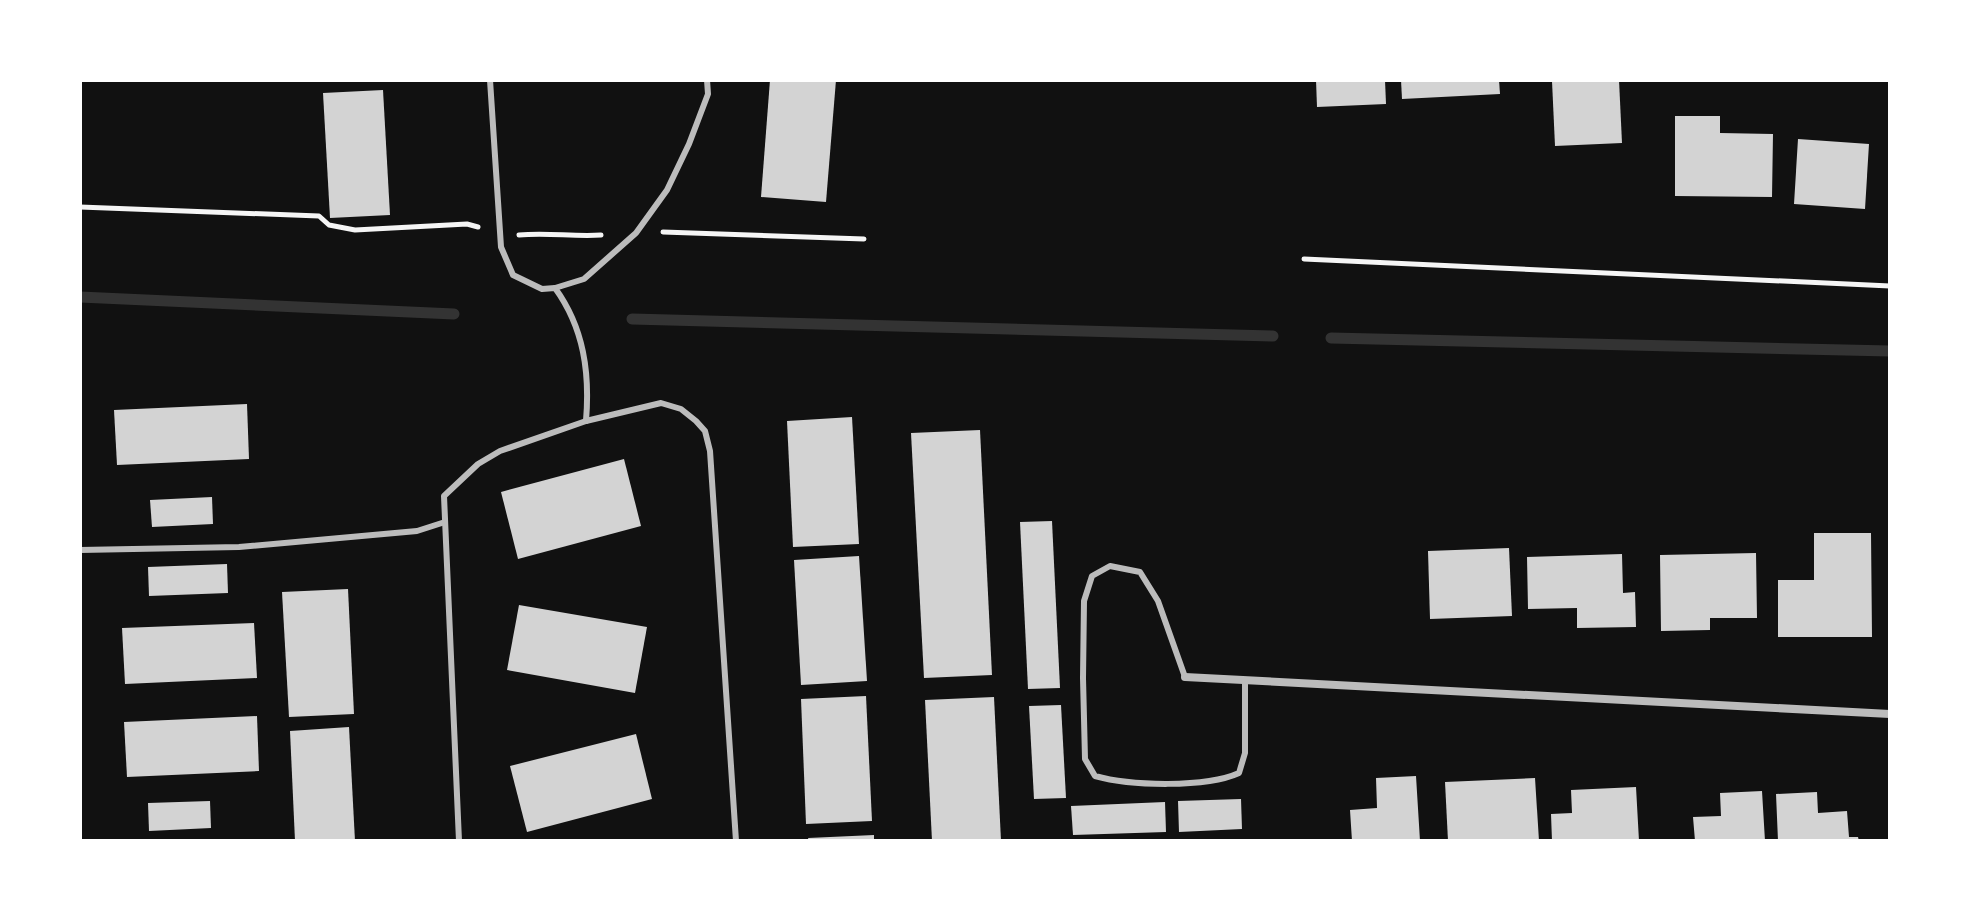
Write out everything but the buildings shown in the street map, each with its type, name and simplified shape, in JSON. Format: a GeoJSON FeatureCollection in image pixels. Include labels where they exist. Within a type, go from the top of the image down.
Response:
{"type":"FeatureCollection","features":[{"type":"Feature","properties":{"kind":"street"},"geometry":{"type":"LineString","coordinates":[[1185,677],[1890,714]]}},
{"type":"Feature","properties":{"kind":"lane"},"geometry":{"type":"LineString","coordinates":[[490,80],[501,247],[513,275],[542,289],[584,279],[636,233],[667,190],[689,144],[708,94],[707,80]]}},
{"type":"Feature","properties":{"kind":"lane"},"geometry":{"type":"LineString","coordinates":[[555,288],[570,309],[583,350],[588,390],[586,421]]}},
{"type":"Feature","properties":{"kind":"lane"},"geometry":{"type":"LineString","coordinates":[[459,841],[444,496],[478,464],[500,451],[586,421],[661,403],[681,409],[705,431],[710,451],[736,841]]}},
{"type":"Feature","properties":{"kind":"lane"},"geometry":{"type":"LineString","coordinates":[[80,550],[239,547],[417,531],[445,522]]}},
{"type":"Feature","properties":{"kind":"lane"},"geometry":{"type":"LineString","coordinates":[[1185,677],[1158,601],[1140,572],[1110,566],[1092,576],[1084,601],[1084,705],[1085,759],[1095,776],[1116,782],[1186,782],[1222,780],[1239,773],[1245,753],[1245,680]]}},
{"type":"Feature","properties":{"kind":"path"},"geometry":{"type":"LineString","coordinates":[[80,207],[319,216],[329,225],[355,230],[467,224],[516,235],[570,237],[683,231],[864,239]]}},
{"type":"Feature","properties":{"kind":"path"},"geometry":{"type":"LineString","coordinates":[[1304,259],[1890,286]]}},
{"type":"Feature","properties":{"kind":"waterway"},"geometry":{"type":"LineString","coordinates":[[80,297],[454,314]]}},
{"type":"Feature","properties":{"kind":"waterway"},"geometry":{"type":"LineString","coordinates":[[632,319],[1273,336]]}},
{"type":"Feature","properties":{"kind":"waterway"},"geometry":{"type":"LineString","coordinates":[[1331,338],[1890,351]]}}]}
